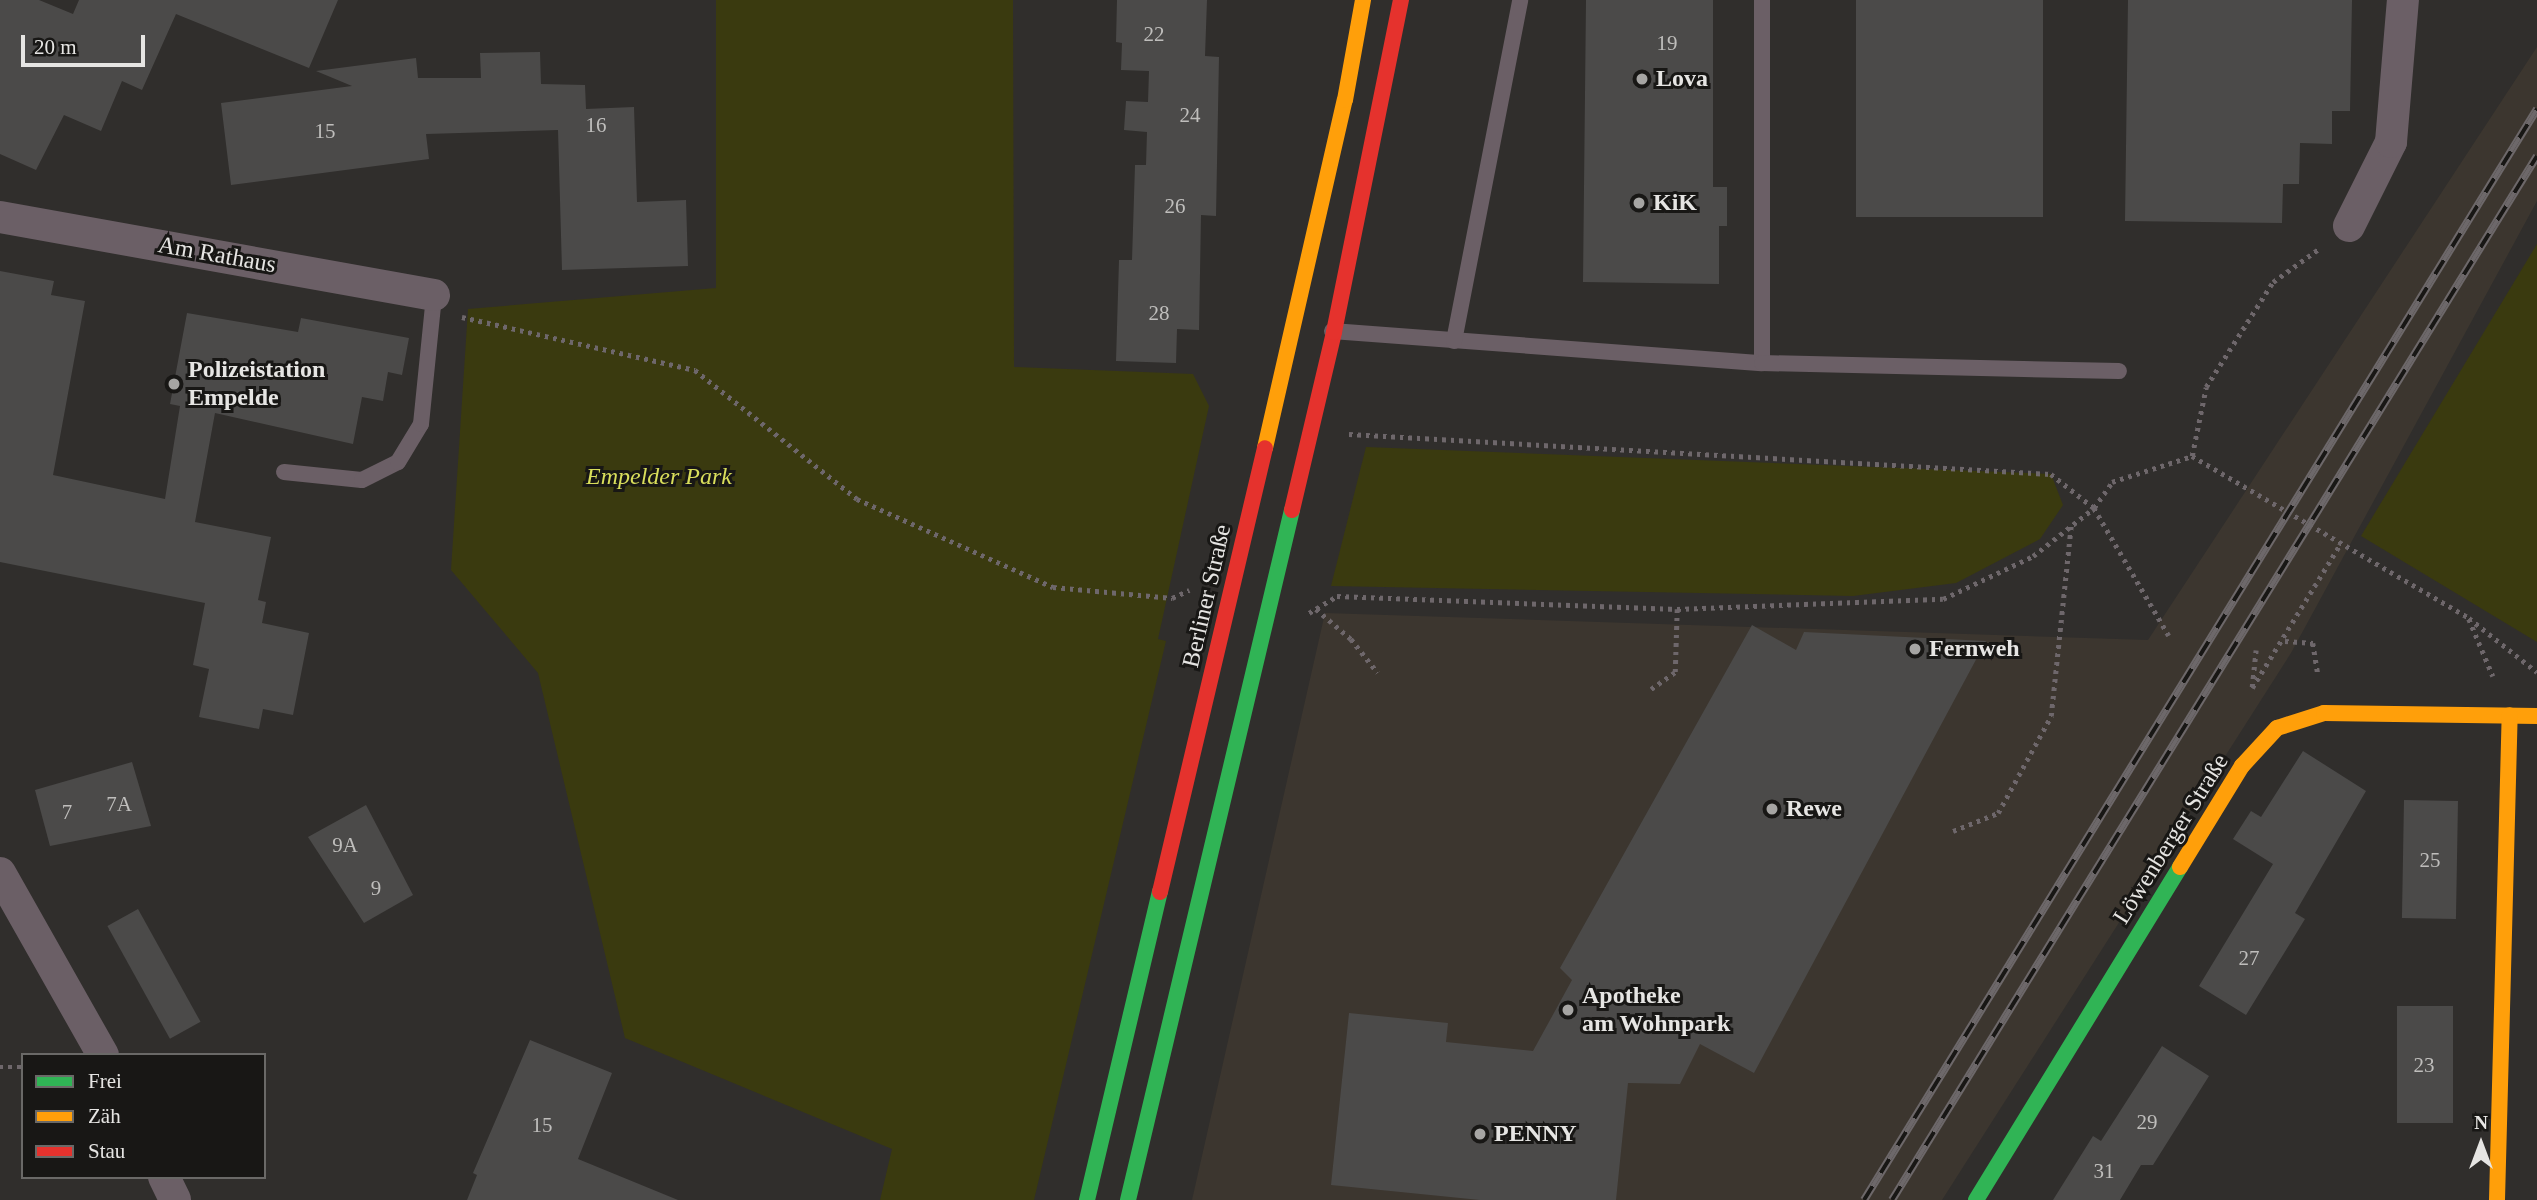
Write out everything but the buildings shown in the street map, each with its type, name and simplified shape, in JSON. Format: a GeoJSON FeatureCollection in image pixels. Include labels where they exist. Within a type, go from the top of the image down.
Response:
{"type":"FeatureCollection","features":[{"type":"Feature","properties":{"kind":"street","name":"Berliner Straße"},"geometry":{"type":"LineString","coordinates":[[1128,1200],[1269,608],[1363,0]]}},
{"type":"Feature","properties":{"kind":"street","name":"Berliner Straße"},"geometry":{"type":"LineString","coordinates":[[1087,1200],[1229,596],[1314,330],[1401,0]]}},
{"type":"Feature","properties":{"kind":"street"},"geometry":{"type":"LineString","coordinates":[[2349,226],[2391,142],[2403,0]]}},
{"type":"Feature","properties":{"kind":"street","name":"Am Rathaus"},"geometry":{"type":"LineString","coordinates":[[0,216],[434,295]]}},
{"type":"Feature","properties":{"kind":"street","name":"Löwenberger Straße"},"geometry":{"type":"LineString","coordinates":[[1976,1200],[2242,766],[2277,728],[2323,713],[2537,716]]}},
{"type":"Feature","properties":{"kind":"street"},"geometry":{"type":"LineString","coordinates":[[2497,1200],[2510,715]]}},
{"type":"Feature","properties":{"kind":"street"},"geometry":{"type":"LineString","coordinates":[[0,873],[102,1053]]}},
{"type":"Feature","properties":{"kind":"street"},"geometry":{"type":"LineString","coordinates":[[165,1179],[175,1200]]}},
{"type":"Feature","properties":{"kind":"lane"},"geometry":{"type":"LineString","coordinates":[[1454,341],[1520,0]]}},
{"type":"Feature","properties":{"kind":"lane"},"geometry":{"type":"LineString","coordinates":[[1762,0],[1762,363]]}},
{"type":"Feature","properties":{"kind":"lane"},"geometry":{"type":"LineString","coordinates":[[284,471],[362,480],[398,462],[421,424],[434,295]]}},
{"type":"Feature","properties":{"kind":"lane"},"geometry":{"type":"LineString","coordinates":[[1314,330],[1762,363],[2119,371]]}},
{"type":"Feature","properties":{"kind":"path"},"geometry":{"type":"LineString","coordinates":[[2192,456],[2206,387],[2273,282],[2349,226]]}},
{"type":"Feature","properties":{"kind":"path"},"geometry":{"type":"LineString","coordinates":[[434,295],[457,316],[695,370],[857,499],[1053,586],[1171,598],[1196,587],[1229,596]]}},
{"type":"Feature","properties":{"kind":"path"},"geometry":{"type":"LineString","coordinates":[[1348,434],[2051,474],[2094,508],[2169,636]]}},
{"type":"Feature","properties":{"kind":"path"},"geometry":{"type":"LineString","coordinates":[[1269,608],[1303,616],[1337,596],[1677,609],[1943,599],[2033,556],[2094,508],[2112,482],[2192,456],[2469,618],[2537,672]]}},
{"type":"Feature","properties":{"kind":"path"},"geometry":{"type":"LineString","coordinates":[[1953,831],[1998,813],[2051,716],[2071,526]]}},
{"type":"Feature","properties":{"kind":"path"},"geometry":{"type":"LineString","coordinates":[[2256,650],[2252,688],[2285,640],[2341,543]]}},
{"type":"Feature","properties":{"kind":"path"},"geometry":{"type":"LineString","coordinates":[[1316,609],[1351,639],[1378,673]]}},
{"type":"Feature","properties":{"kind":"path"},"geometry":{"type":"LineString","coordinates":[[1651,689],[1675,672],[1677,609]]}},
{"type":"Feature","properties":{"kind":"path"},"geometry":{"type":"LineString","coordinates":[[2469,618],[2510,715]]}},
{"type":"Feature","properties":{"kind":"path"},"geometry":{"type":"LineString","coordinates":[[2285,640],[2313,643],[2323,713]]}},
{"type":"Feature","properties":{"kind":"path"},"geometry":{"type":"LineString","coordinates":[[0,1067],[21,1067]]}},
{"type":"Feature","properties":{"kind":"shaded area"},"geometry":{"type":"Polygon","coordinates":[[[2537,47],[2537,201],[2291,653],[1942,1200],[1192,1200],[1325,613],[2148,640],[2537,47]]]}},
{"type":"Feature","properties":{"kind":"green space","name":"Empelder Park"},"geometry":{"type":"Polygon","coordinates":[[[716,0],[1013,0],[1014,367],[1193,374],[1209,406],[1158,639],[1166,641],[1034,1200],[880,1200],[892,1149],[625,1038],[538,673],[451,570],[468,309],[716,288],[716,0]]]}},
{"type":"Feature","properties":{"kind":"green space"},"geometry":{"type":"Polygon","coordinates":[[[2537,244],[2537,642],[2361,536],[2537,244]]]}},
{"type":"Feature","properties":{"kind":"green space"},"geometry":{"type":"Polygon","coordinates":[[[1366,447],[2051,474],[2063,505],[2040,539],[1956,583],[1853,596],[1331,586],[1366,447]]]}},
{"type":"Feature","properties":{"kind":"railway"},"geometry":{"type":"LineString","coordinates":[[1864,1200],[2537,109]]}},
{"type":"Feature","properties":{"kind":"railway"},"geometry":{"type":"LineString","coordinates":[[1892,1200],[2537,156]]}},
{"type":"Feature","properties":{"kind":"traffic: fast"},"geometry":{"type":"LineString","coordinates":[[1128,1200],[1292,510]]}},
{"type":"Feature","properties":{"kind":"traffic: fast"},"geometry":{"type":"LineString","coordinates":[[1976,1200],[2180,867]]}},
{"type":"Feature","properties":{"kind":"traffic: fast"},"geometry":{"type":"LineString","coordinates":[[1087,1200],[1160,892]]}},
{"type":"Feature","properties":{"kind":"traffic: slow"},"geometry":{"type":"LineString","coordinates":[[1265,448],[1345,100],[1363,0]]}},
{"type":"Feature","properties":{"kind":"traffic: slow"},"geometry":{"type":"LineString","coordinates":[[2180,867],[2242,766],[2277,728],[2324,713],[2537,716]]}},
{"type":"Feature","properties":{"kind":"traffic: slow"},"geometry":{"type":"LineString","coordinates":[[2497,1200],[2510,715]]}},
{"type":"Feature","properties":{"kind":"traffic: jam"},"geometry":{"type":"LineString","coordinates":[[1292,510],[1334,332],[1401,0]]}},
{"type":"Feature","properties":{"kind":"traffic: jam"},"geometry":{"type":"LineString","coordinates":[[1160,892],[1265,448]]}},
{"type":"Feature","properties":{"kind":"place","name":"Lova"},"geometry":{"type":"Point","coordinates":[1642,79]}},
{"type":"Feature","properties":{"kind":"place","name":"KiK"},"geometry":{"type":"Point","coordinates":[1639,203]}},
{"type":"Feature","properties":{"kind":"place","name":"Polizeistation Empelde"},"geometry":{"type":"Point","coordinates":[174,384]}},
{"type":"Feature","properties":{"kind":"place","name":"Fernweh"},"geometry":{"type":"Point","coordinates":[1915,649]}},
{"type":"Feature","properties":{"kind":"place","name":"Rewe"},"geometry":{"type":"Point","coordinates":[1772,809]}},
{"type":"Feature","properties":{"kind":"place","name":"Apotheke am Wohnpark"},"geometry":{"type":"Point","coordinates":[1568,1010]}},
{"type":"Feature","properties":{"kind":"place","name":"PENNY"},"geometry":{"type":"Point","coordinates":[1480,1134]}}]}
